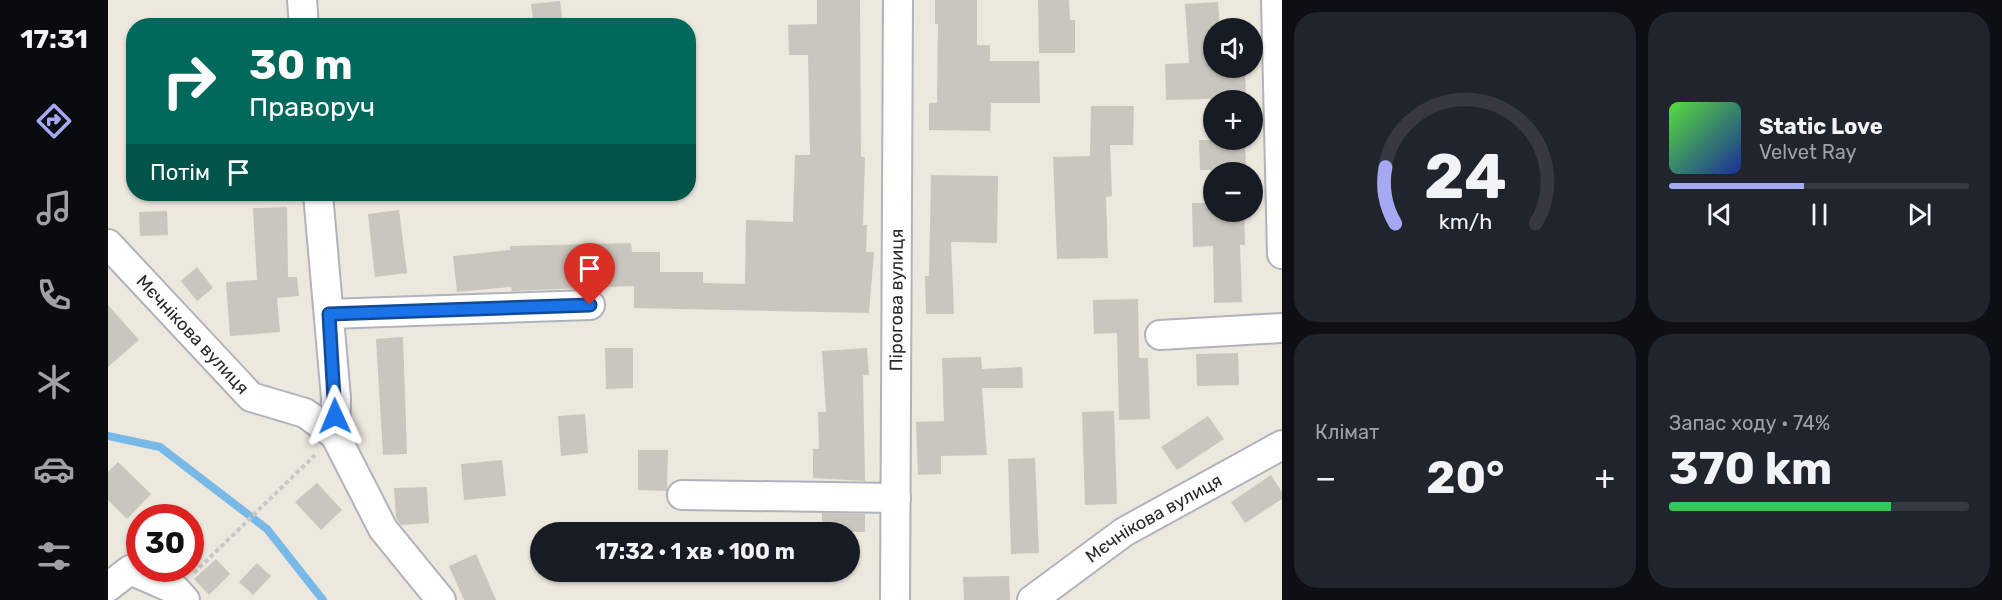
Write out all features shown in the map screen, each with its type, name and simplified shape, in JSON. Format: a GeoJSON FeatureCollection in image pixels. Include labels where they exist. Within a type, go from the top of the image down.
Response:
{"type":"FeatureCollection","features":[{"type":"Feature","properties":{"kind":"street"},"geometry":{"type":"LineString","coordinates":[[302,0],[303,18]]}},
{"type":"Feature","properties":{"kind":"street","name":"Пірогова вулиця"},"geometry":{"type":"LineString","coordinates":[[895,600],[898,0]]}},
{"type":"Feature","properties":{"kind":"street"},"geometry":{"type":"LineString","coordinates":[[1276,0],[1282,254]]}},
{"type":"Feature","properties":{"kind":"street"},"geometry":{"type":"LineString","coordinates":[[319,201],[336,398],[335,435]]}},
{"type":"Feature","properties":{"kind":"street","name":"Мєчнікова вулиця"},"geometry":{"type":"LineString","coordinates":[[108,243],[251,397],[304,413],[335,435],[383,529],[441,600]]}},
{"type":"Feature","properties":{"kind":"street"},"geometry":{"type":"LineString","coordinates":[[329,314],[590,305]]}},
{"type":"Feature","properties":{"kind":"street"},"geometry":{"type":"LineString","coordinates":[[1160,335],[1282,328]]}},
{"type":"Feature","properties":{"kind":"street","name":"Мєчнікова вулиця"},"geometry":{"type":"LineString","coordinates":[[1032,600],[1124,532],[1282,446]]}},
{"type":"Feature","properties":{"kind":"street"},"geometry":{"type":"LineString","coordinates":[[682,495],[896,498]]}},
{"type":"Feature","properties":{"kind":"street"},"geometry":{"type":"LineString","coordinates":[[108,587],[130,570],[180,595]]}},
{"type":"Feature","properties":{"kind":"path"},"geometry":{"type":"LineString","coordinates":[[180,595],[335,435]]}},
{"type":"Feature","properties":{"kind":"building"},"geometry":{"type":"Polygon","coordinates":[[[817,0],[860,0],[861,157],[865,157],[863,225],[867,225],[866,252],[874,252],[869,313],[634,308],[634,286],[512,291],[511,287],[457,292],[453,256],[510,250],[510,246],[631,243],[632,252],[660,252],[660,272],[703,272],[703,283],[745,284],[746,220],[793,222],[795,155],[810,155],[808,55],[789,55],[788,25],[817,24],[817,0]]]}},
{"type":"Feature","properties":{"kind":"building"},"geometry":{"type":"Polygon","coordinates":[[[935,0],[977,0],[977,45],[990,45],[990,61],[1039,61],[1040,103],[991,103],[990,131],[929,130],[929,103],[937,103],[938,24],[935,24],[935,0]]]}},
{"type":"Feature","properties":{"kind":"building"},"geometry":{"type":"Polygon","coordinates":[[[1038,0],[1069,0],[1070,20],[1075,20],[1075,53],[1039,53],[1038,0]]]}},
{"type":"Feature","properties":{"kind":"building"},"geometry":{"type":"Polygon","coordinates":[[[560,1],[562,18],[533,18],[531,4],[560,1]]]}},
{"type":"Feature","properties":{"kind":"building"},"geometry":{"type":"Polygon","coordinates":[[[1218,2],[1219,18],[1203,18],[1203,78],[1245,78],[1246,90],[1203,90],[1203,99],[1166,100],[1165,64],[1189,63],[1185,4],[1218,2]]]}},
{"type":"Feature","properties":{"kind":"building"},"geometry":{"type":"Polygon","coordinates":[[[1091,106],[1134,106],[1133,145],[1110,145],[1112,196],[1106,197],[1108,258],[1057,259],[1053,157],[1090,156],[1091,106]]]}},
{"type":"Feature","properties":{"kind":"building"},"geometry":{"type":"Polygon","coordinates":[[[1199,140],[1203,140],[1203,150],[1245,150],[1246,162],[1203,162],[1203,170],[1200,170],[1199,140]]]}},
{"type":"Feature","properties":{"kind":"building"},"geometry":{"type":"Polygon","coordinates":[[[931,175],[998,176],[997,243],[951,242],[954,314],[926,314],[925,276],[929,276],[931,175]]]}},
{"type":"Feature","properties":{"kind":"building"},"geometry":{"type":"Polygon","coordinates":[[[1192,203],[1203,203],[1203,222],[1244,222],[1245,245],[1240,245],[1242,302],[1214,303],[1213,246],[1193,247],[1192,203]]]}},
{"type":"Feature","properties":{"kind":"building"},"geometry":{"type":"Polygon","coordinates":[[[287,207],[288,277],[297,277],[299,296],[277,298],[280,332],[230,336],[226,282],[257,280],[253,208],[287,207]]]}},
{"type":"Feature","properties":{"kind":"building"},"geometry":{"type":"Polygon","coordinates":[[[399,210],[407,273],[375,277],[368,214],[399,210]]]}},
{"type":"Feature","properties":{"kind":"building"},"geometry":{"type":"Polygon","coordinates":[[[167,211],[168,235],[140,236],[139,212],[167,211]]]}},
{"type":"Feature","properties":{"kind":"building"},"geometry":{"type":"Polygon","coordinates":[[[197,267],[213,288],[197,301],[181,281],[197,267]]]}},
{"type":"Feature","properties":{"kind":"building"},"geometry":{"type":"Polygon","coordinates":[[[1138,299],[1139,358],[1148,358],[1150,419],[1119,420],[1117,333],[1094,334],[1093,300],[1138,299]]]}},
{"type":"Feature","properties":{"kind":"building"},"geometry":{"type":"Polygon","coordinates":[[[108,305],[139,340],[108,367],[108,305]]]}},
{"type":"Feature","properties":{"kind":"building"},"geometry":{"type":"Polygon","coordinates":[[[403,337],[407,454],[383,455],[376,339],[403,337]]]}},
{"type":"Feature","properties":{"kind":"building"},"geometry":{"type":"Polygon","coordinates":[[[605,348],[633,348],[633,388],[606,389],[605,348]]]}},
{"type":"Feature","properties":{"kind":"building"},"geometry":{"type":"Polygon","coordinates":[[[867,348],[869,375],[863,375],[865,481],[813,478],[813,449],[819,449],[818,412],[826,412],[822,351],[867,348]]]}},
{"type":"Feature","properties":{"kind":"building"},"geometry":{"type":"Polygon","coordinates":[[[1238,353],[1239,385],[1197,386],[1196,354],[1238,353]]]}},
{"type":"Feature","properties":{"kind":"building"},"geometry":{"type":"Polygon","coordinates":[[[981,357],[982,369],[1022,367],[1023,388],[982,388],[987,455],[941,456],[941,474],[918,475],[916,422],[944,421],[942,358],[981,357]]]}},
{"type":"Feature","properties":{"kind":"building"},"geometry":{"type":"Polygon","coordinates":[[[1114,411],[1117,504],[1085,505],[1082,412],[1114,411]]]}},
{"type":"Feature","properties":{"kind":"building"},"geometry":{"type":"Polygon","coordinates":[[[585,414],[588,453],[561,456],[558,416],[585,414]]]}},
{"type":"Feature","properties":{"kind":"building"},"geometry":{"type":"Polygon","coordinates":[[[1208,416],[1224,439],[1177,470],[1161,447],[1208,416]]]}},
{"type":"Feature","properties":{"kind":"building"},"geometry":{"type":"Polygon","coordinates":[[[638,450],[668,450],[667,491],[638,490],[638,450]]]}},
{"type":"Feature","properties":{"kind":"building"},"geometry":{"type":"Polygon","coordinates":[[[1035,458],[1039,553],[1011,554],[1008,459],[1035,458]]]}},
{"type":"Feature","properties":{"kind":"building"},"geometry":{"type":"Polygon","coordinates":[[[502,460],[506,496],[464,500],[461,464],[502,460]]]}},
{"type":"Feature","properties":{"kind":"building"},"geometry":{"type":"Polygon","coordinates":[[[118,462],[151,494],[141,504],[126,504],[126,518],[108,500],[108,472],[118,462]]]}},
{"type":"Feature","properties":{"kind":"building"},"geometry":{"type":"Polygon","coordinates":[[[1271,475],[1282,492],[1282,499],[1245,523],[1231,502],[1271,475]]]}},
{"type":"Feature","properties":{"kind":"building"},"geometry":{"type":"Polygon","coordinates":[[[317,483],[342,510],[321,530],[295,502],[317,483]]]}},
{"type":"Feature","properties":{"kind":"building"},"geometry":{"type":"Polygon","coordinates":[[[427,487],[429,523],[401,525],[396,518],[394,488],[427,487]]]}},
{"type":"Feature","properties":{"kind":"building"},"geometry":{"type":"Polygon","coordinates":[[[822,513],[865,514],[865,532],[860,532],[860,522],[822,522],[822,513]]]}},
{"type":"Feature","properties":{"kind":"building"},"geometry":{"type":"Polygon","coordinates":[[[476,554],[496,600],[464,600],[449,566],[476,554]]]}},
{"type":"Feature","properties":{"kind":"building"},"geometry":{"type":"Polygon","coordinates":[[[216,559],[230,574],[209,595],[197,582],[204,582],[204,570],[216,559]]]}},
{"type":"Feature","properties":{"kind":"building"},"geometry":{"type":"Polygon","coordinates":[[[257,563],[271,576],[253,595],[239,582],[257,563]]]}},
{"type":"Feature","properties":{"kind":"building"},"geometry":{"type":"Polygon","coordinates":[[[1009,576],[1010,600],[964,600],[963,577],[1009,576]]]}},
{"type":"Feature","properties":{"kind":"waterway"},"geometry":{"type":"LineString","coordinates":[[108,436],[160,447],[267,529],[323,600]]}},
{"type":"Feature","properties":{"kind":"route"},"geometry":{"type":"LineString","coordinates":[[335,416],[336,398],[329,314],[590,305]]}}]}
